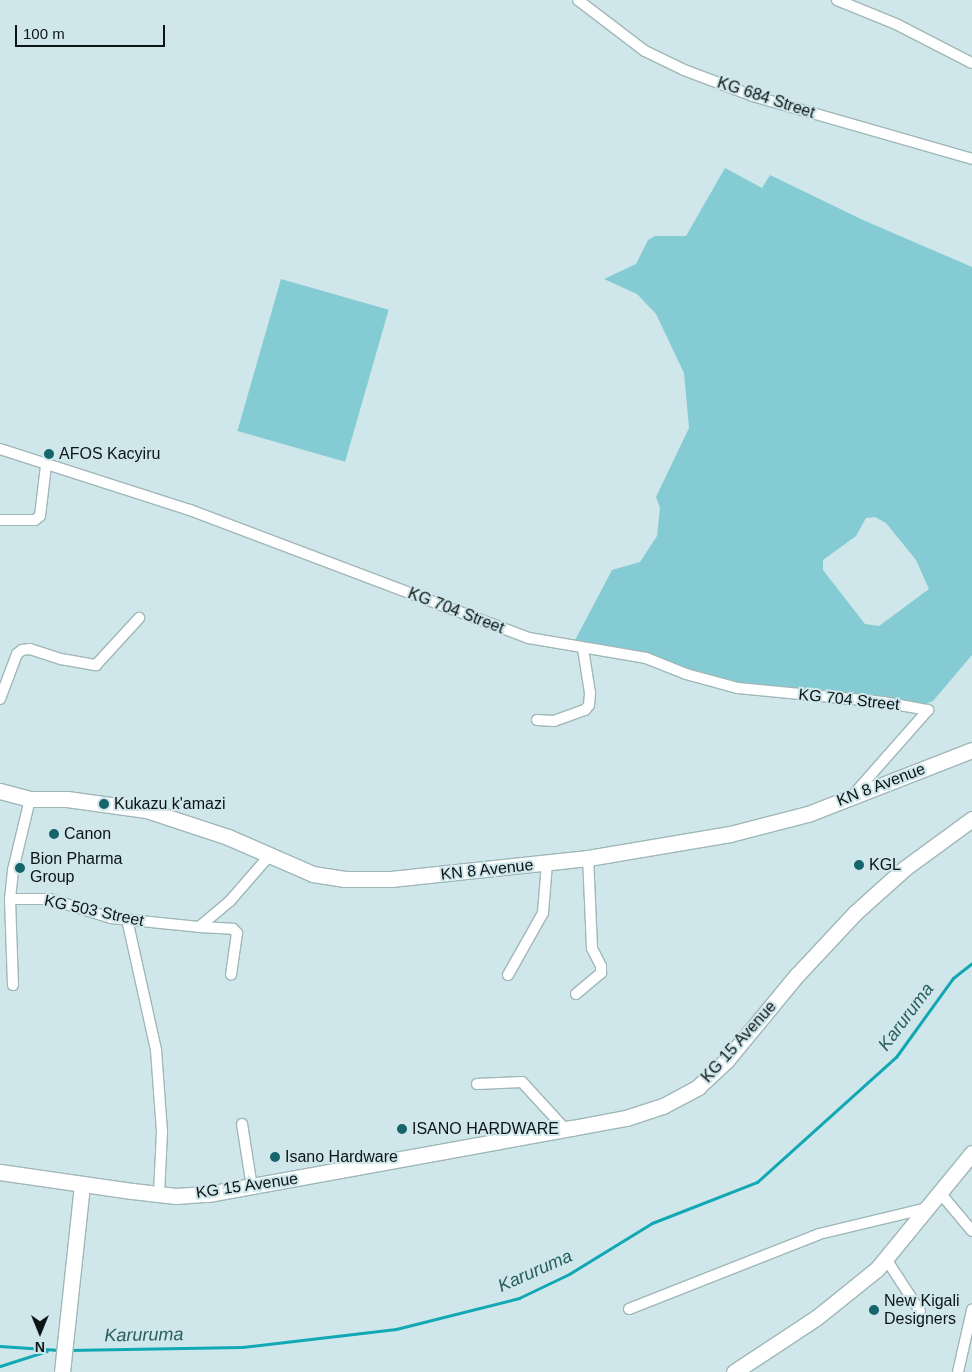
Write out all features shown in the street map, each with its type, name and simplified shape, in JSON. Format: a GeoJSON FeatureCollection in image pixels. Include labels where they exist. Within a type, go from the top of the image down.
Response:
{"type":"FeatureCollection","features":[{"type":"Feature","properties":{"kind":"main road","name":"KN 8 Avenue"},"geometry":{"type":"LineString","coordinates":[[0,790],[30,799],[67,799],[146,810],[228,836],[269,856],[313,874],[345,879],[458,874],[588,858],[730,834],[808,814],[972,750]]}},
{"type":"Feature","properties":{"kind":"main road","name":"KG 15 Avenue"},"geometry":{"type":"LineString","coordinates":[[0,1172],[159,1194],[208,1194],[626,1118],[663,1106],[698,1087],[726,1061],[797,975],[856,912],[905,868],[972,819]]}},
{"type":"Feature","properties":{"kind":"main road"},"geometry":{"type":"LineString","coordinates":[[739,1371],[816,1318],[886,1259],[972,1152]]}},
{"type":"Feature","properties":{"kind":"main road"},"geometry":{"type":"LineString","coordinates":[[62,1372],[82,1184]]}},
{"type":"Feature","properties":{"kind":"street","name":"KG 684 Street"},"geometry":{"type":"LineString","coordinates":[[578,0],[645,51],[684,70],[753,96],[972,158]]}},
{"type":"Feature","properties":{"kind":"street"},"geometry":{"type":"LineString","coordinates":[[837,0],[896,24],[972,64]]}},
{"type":"Feature","properties":{"kind":"street","name":"KG 704 Street"},"geometry":{"type":"LineString","coordinates":[[0,449],[46,466],[190,510],[503,629],[583,649],[646,658],[686,674],[738,688],[883,702],[928,710],[852,796]]}},
{"type":"Feature","properties":{"kind":"street"},"geometry":{"type":"LineString","coordinates":[[0,520],[35,520],[40,516],[46,466]]}},
{"type":"Feature","properties":{"kind":"street"},"geometry":{"type":"LineString","coordinates":[[0,699],[17,654],[22,650],[30,649],[61,659],[96,664],[139,618]]}},
{"type":"Feature","properties":{"kind":"street"},"geometry":{"type":"LineString","coordinates":[[537,720],[554,721],[585,710],[589,705],[590,692],[583,649]]}},
{"type":"Feature","properties":{"kind":"street"},"geometry":{"type":"LineString","coordinates":[[13,985],[10,899],[12,870],[30,799]]}},
{"type":"Feature","properties":{"kind":"street"},"geometry":{"type":"LineString","coordinates":[[199,926],[230,901],[269,856]]}},
{"type":"Feature","properties":{"kind":"street"},"geometry":{"type":"LineString","coordinates":[[576,994],[601,973],[601,966],[592,948],[588,858]]}},
{"type":"Feature","properties":{"kind":"street"},"geometry":{"type":"LineString","coordinates":[[508,974],[543,913],[547,863]]}},
{"type":"Feature","properties":{"kind":"street","name":"KG 503 Street"},"geometry":{"type":"LineString","coordinates":[[10,899],[50,898],[96,914],[233,930],[237,934],[231,975]]}},
{"type":"Feature","properties":{"kind":"street"},"geometry":{"type":"LineString","coordinates":[[127,919],[156,1050],[162,1132],[159,1194]]}},
{"type":"Feature","properties":{"kind":"street"},"geometry":{"type":"LineString","coordinates":[[477,1084],[522,1082],[565,1129]]}},
{"type":"Feature","properties":{"kind":"street"},"geometry":{"type":"LineString","coordinates":[[242,1124],[252,1187]]}},
{"type":"Feature","properties":{"kind":"street"},"geometry":{"type":"LineString","coordinates":[[940,1194],[972,1231]]}},
{"type":"Feature","properties":{"kind":"street"},"geometry":{"type":"LineString","coordinates":[[630,1309],[819,1234],[928,1208]]}},
{"type":"Feature","properties":{"kind":"street"},"geometry":{"type":"LineString","coordinates":[[886,1259],[920,1311]]}},
{"type":"Feature","properties":{"kind":"street"},"geometry":{"type":"LineString","coordinates":[[958,1372],[972,1310]]}},
{"type":"Feature","properties":{"kind":"shaded area"},"geometry":{"type":"Polygon","coordinates":[[[725,168],[762,188],[770,175],[863,220],[972,267],[972,655],[933,701],[925,704],[752,695],[709,683],[641,654],[573,644],[612,570],[640,562],[657,536],[660,508],[656,497],[689,428],[684,373],[656,314],[637,294],[604,279],[636,264],[648,240],[655,236],[686,236],[725,168]],[[875,517],[866,518],[856,536],[823,560],[823,570],[865,624],[879,626],[929,589],[916,560],[886,523],[875,517]]]}},
{"type":"Feature","properties":{"kind":"shaded area"},"geometry":{"type":"Polygon","coordinates":[[[281,279],[389,310],[345,462],[237,431],[281,279]]]}},
{"type":"Feature","properties":{"kind":"waterway","name":"Karuruma"},"geometry":{"type":"LineString","coordinates":[[68,1350],[242,1347],[396,1329],[519,1298],[569,1274],[652,1223],[757,1182],[896,1057],[953,978],[972,963]]}},
{"type":"Feature","properties":{"kind":"waterway","name":"Karuruma"},"geometry":{"type":"LineString","coordinates":[[0,1346],[59,1350]]}},
{"type":"Feature","properties":{"kind":"waterway"},"geometry":{"type":"LineString","coordinates":[[0,1366],[47,1351]]}},
{"type":"Feature","properties":{"kind":"place","name":"AFOS Kacyiru"},"geometry":{"type":"Point","coordinates":[49,454]}},
{"type":"Feature","properties":{"kind":"place","name":"Kukazu k'amazi"},"geometry":{"type":"Point","coordinates":[104,804]}},
{"type":"Feature","properties":{"kind":"place","name":"Canon"},"geometry":{"type":"Point","coordinates":[54,834]}},
{"type":"Feature","properties":{"kind":"place","name":"KGL"},"geometry":{"type":"Point","coordinates":[859,865]}},
{"type":"Feature","properties":{"kind":"place","name":"Bion Pharma Group"},"geometry":{"type":"Point","coordinates":[20,868]}},
{"type":"Feature","properties":{"kind":"place","name":"ISANO HARDWARE"},"geometry":{"type":"Point","coordinates":[402,1129]}},
{"type":"Feature","properties":{"kind":"place","name":"Isano Hardware"},"geometry":{"type":"Point","coordinates":[275,1157]}},
{"type":"Feature","properties":{"kind":"place","name":"New Kigali Designers"},"geometry":{"type":"Point","coordinates":[874,1310]}}]}
